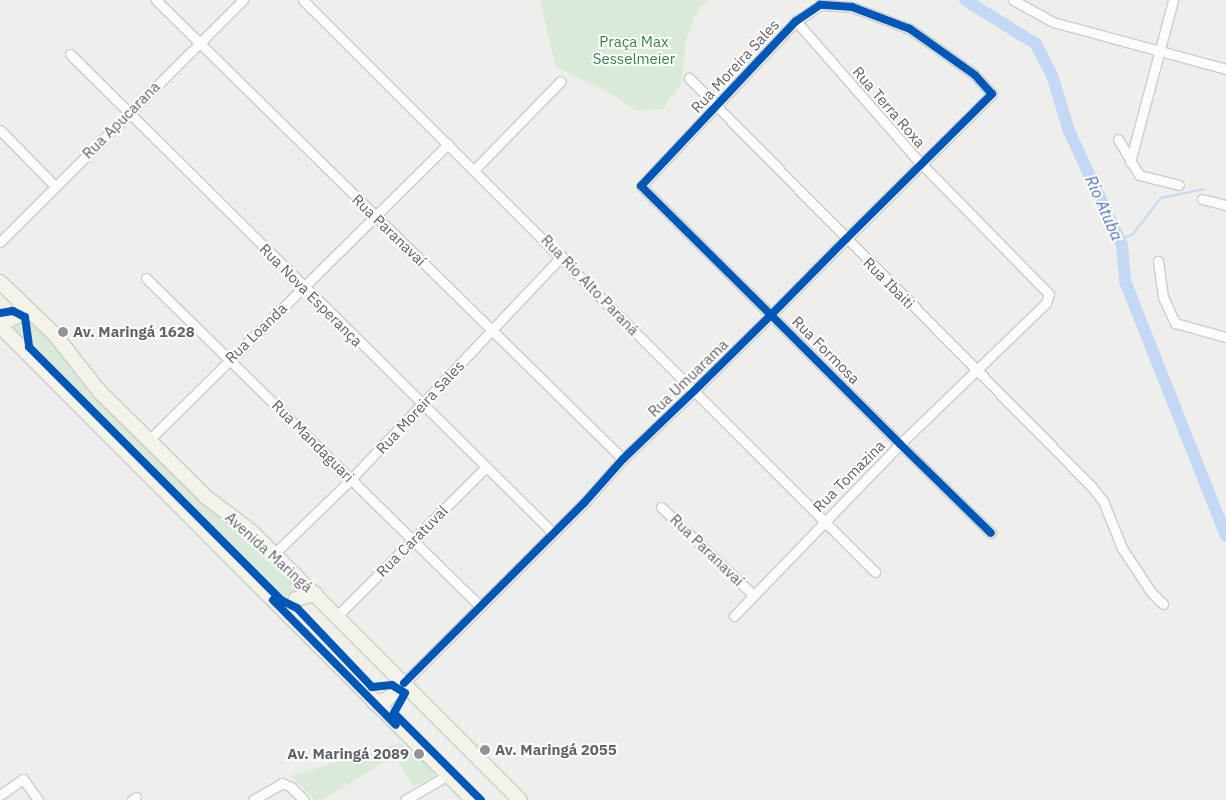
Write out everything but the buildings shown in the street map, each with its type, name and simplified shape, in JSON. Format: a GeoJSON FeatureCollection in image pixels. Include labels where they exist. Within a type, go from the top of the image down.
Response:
{"type":"FeatureCollection","features":[{"type":"Feature","properties":{"kind":"main road","name":"Avenida Maringá"},"geometry":{"type":"LineString","coordinates":[[0,282],[55,335],[99,391],[206,497],[251,531],[520,800]]}},
{"type":"Feature","properties":{"kind":"main road"},"geometry":{"type":"LineString","coordinates":[[0,325],[17,316],[20,302]]}},
{"type":"Feature","properties":{"kind":"main road","name":"Avenida Maringá"},"geometry":{"type":"LineString","coordinates":[[0,325],[473,800]]}},
{"type":"Feature","properties":{"kind":"main road"},"geometry":{"type":"LineString","coordinates":[[290,617],[296,598],[315,594]]}},
{"type":"Feature","properties":{"kind":"main road"},"geometry":{"type":"LineString","coordinates":[[374,702],[386,700],[404,683]]}},
{"type":"Feature","properties":{"kind":"street","name":"Rua Paranavaí"},"geometry":{"type":"LineString","coordinates":[[156,0],[375,217],[493,329],[623,459]]}},
{"type":"Feature","properties":{"kind":"street","name":"Rua Apucarana"},"geometry":{"type":"LineString","coordinates":[[0,242],[243,0]]}},
{"type":"Feature","properties":{"kind":"street","name":"Rua Rio Alto Paraná"},"geometry":{"type":"LineString","coordinates":[[304,0],[826,520],[875,572]]}},
{"type":"Feature","properties":{"kind":"street"},"geometry":{"type":"LineString","coordinates":[[1013,0],[1045,19],[1226,69]]}},
{"type":"Feature","properties":{"kind":"street"},"geometry":{"type":"LineString","coordinates":[[1130,162],[1173,0]]}},
{"type":"Feature","properties":{"kind":"street","name":"Rua Moreira Sales"},"geometry":{"type":"LineString","coordinates":[[641,186],[796,21],[820,5],[852,7],[910,29],[945,53],[992,94]]}},
{"type":"Feature","properties":{"kind":"street","name":"Rua Terra Roxa"},"geometry":{"type":"LineString","coordinates":[[796,21],[921,164],[1048,294]]}},
{"type":"Feature","properties":{"kind":"street","name":"Rua Nova Esperança"},"geometry":{"type":"LineString","coordinates":[[70,54],[553,533]]}},
{"type":"Feature","properties":{"kind":"street","name":"Rua Ibaiti"},"geometry":{"type":"LineString","coordinates":[[689,78],[975,371],[1092,487],[1103,502],[1122,548],[1150,592],[1163,604]]}},
{"type":"Feature","properties":{"kind":"street"},"geometry":{"type":"LineString","coordinates":[[474,170],[561,81]]}},
{"type":"Feature","properties":{"kind":"street","name":"Rua Umuarama"},"geometry":{"type":"LineString","coordinates":[[404,683],[478,605],[553,533],[623,459],[771,315],[992,94]]}},
{"type":"Feature","properties":{"kind":"street"},"geometry":{"type":"LineString","coordinates":[[0,130],[55,186]]}},
{"type":"Feature","properties":{"kind":"street"},"geometry":{"type":"LineString","coordinates":[[1118,139],[1130,162],[1143,178],[1179,185]]}},
{"type":"Feature","properties":{"kind":"street","name":"Rua Loanda"},"geometry":{"type":"LineString","coordinates":[[149,440],[448,144]]}},
{"type":"Feature","properties":{"kind":"street","name":"Rua Formosa"},"geometry":{"type":"LineString","coordinates":[[641,186],[991,533]]}},
{"type":"Feature","properties":{"kind":"street"},"geometry":{"type":"LineString","coordinates":[[1202,199],[1226,205]]}},
{"type":"Feature","properties":{"kind":"street","name":"Rua Moreira Sales"},"geometry":{"type":"LineString","coordinates":[[274,554],[351,479],[562,256]]}},
{"type":"Feature","properties":{"kind":"street"},"geometry":{"type":"LineString","coordinates":[[1158,262],[1165,303],[1175,323],[1226,336]]}},
{"type":"Feature","properties":{"kind":"street","name":"Rua Mandaguari"},"geometry":{"type":"LineString","coordinates":[[146,278],[478,605]]}},
{"type":"Feature","properties":{"kind":"street","name":"Rua Tomazina"},"geometry":{"type":"LineString","coordinates":[[734,616],[752,594],[900,444],[1046,303],[1048,294]]}},
{"type":"Feature","properties":{"kind":"street","name":"Rua Caratuval"},"geometry":{"type":"LineString","coordinates":[[337,616],[486,467]]}},
{"type":"Feature","properties":{"kind":"street","name":"Rua Paranavaí"},"geometry":{"type":"LineString","coordinates":[[661,507],[752,594]]}},
{"type":"Feature","properties":{"kind":"street"},"geometry":{"type":"LineString","coordinates":[[405,800],[448,775]]}},
{"type":"Feature","properties":{"kind":"street"},"geometry":{"type":"LineString","coordinates":[[0,795],[23,779],[38,800]]}},
{"type":"Feature","properties":{"kind":"street"},"geometry":{"type":"LineString","coordinates":[[253,800],[282,783],[291,787],[304,800]]}},
{"type":"Feature","properties":{"kind":"green space","name":"Praça Max Sesselmeier"},"geometry":{"type":"Polygon","coordinates":[[[540,0],[709,0],[699,8],[685,41],[682,82],[663,109],[637,111],[606,91],[556,67],[540,0]]]}},
{"type":"Feature","properties":{"kind":"green space"},"geometry":{"type":"Polygon","coordinates":[[[26,315],[299,585],[283,600],[13,329],[26,315]]]}},
{"type":"Feature","properties":{"kind":"green space"},"geometry":{"type":"Polygon","coordinates":[[[400,743],[435,770],[433,777],[414,787],[394,756],[322,800],[315,800],[291,776],[400,743]]]}},
{"type":"Feature","properties":{"kind":"waterway","name":"Rio Atuba"},"geometry":{"type":"LineString","coordinates":[[965,0],[1036,44],[1052,75],[1069,131],[1122,245],[1125,281],[1226,536]]}},
{"type":"Feature","properties":{"kind":"waterway"},"geometry":{"type":"LineString","coordinates":[[1120,240],[1133,234],[1161,198],[1204,189]]}},
{"type":"Feature","properties":{"kind":"cycle path"},"geometry":{"type":"LineString","coordinates":[[404,683],[584,503],[623,459],[771,315],[992,94],[975,75],[910,29],[852,7],[820,5],[796,21],[641,186],[771,315],[900,444],[991,533]]}},
{"type":"Feature","properties":{"kind":"cycle path"},"geometry":{"type":"LineString","coordinates":[[0,313],[13,311],[25,317],[29,347],[281,600],[297,608],[372,687],[392,685],[405,693],[394,713],[481,800]]}},
{"type":"Feature","properties":{"kind":"cycle path"},"geometry":{"type":"LineString","coordinates":[[273,600],[396,725]]}},
{"type":"Feature","properties":{"kind":"place","name":"Av. Maringá 1628"},"geometry":{"type":"Point","coordinates":[63,332]}},
{"type":"Feature","properties":{"kind":"place","name":"Av. Maringá 2055"},"geometry":{"type":"Point","coordinates":[485,750]}},
{"type":"Feature","properties":{"kind":"place","name":"Av. Maringá 2089"},"geometry":{"type":"Point","coordinates":[419,754]}}]}
